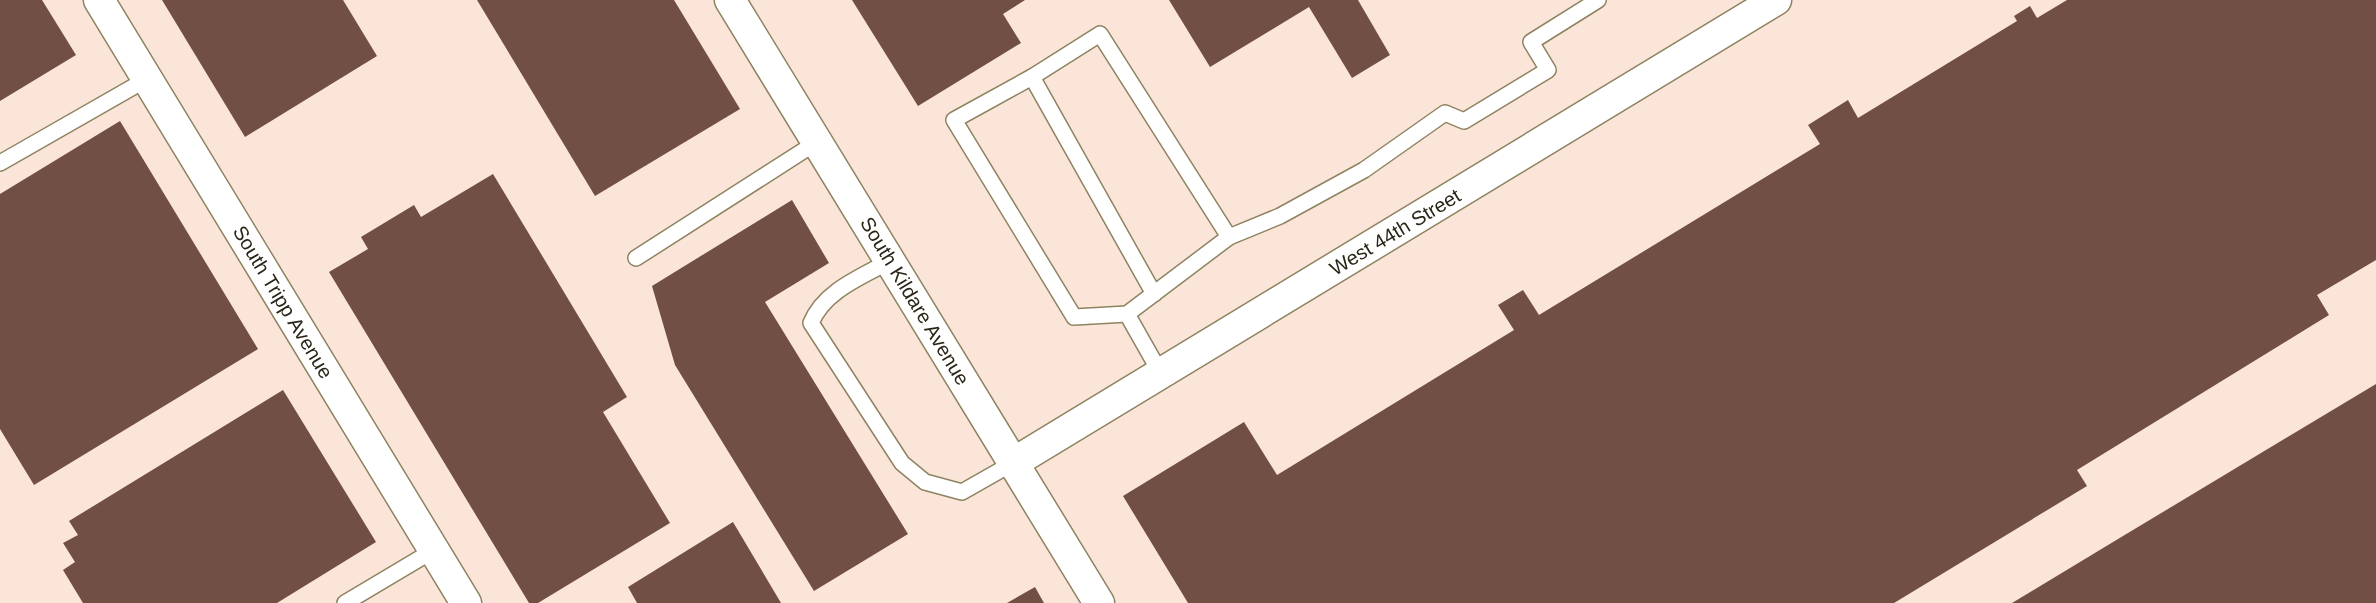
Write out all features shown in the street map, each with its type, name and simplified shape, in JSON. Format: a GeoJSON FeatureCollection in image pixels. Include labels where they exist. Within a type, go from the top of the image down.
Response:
{"type":"FeatureCollection","features":[{"type":"Feature","properties":{"kind":"street","name":"South Tripp Avenue"},"geometry":{"type":"LineString","coordinates":[[99,0],[466,603]]}},
{"type":"Feature","properties":{"kind":"street","name":"South Kildare Avenue"},"geometry":{"type":"LineString","coordinates":[[730,0],[1099,603]]}},
{"type":"Feature","properties":{"kind":"street","name":"West 44th Street"},"geometry":{"type":"LineString","coordinates":[[1013,463],[1776,0]]}},
{"type":"Feature","properties":{"kind":"lane"},"geometry":{"type":"LineString","coordinates":[[1228,237],[1100,34],[1032,77],[954,120],[1074,317],[1127,314],[1228,237],[1280,216],[1364,170],[1445,113],[1464,121],[1548,70],[1531,42],[1598,0]]}},
{"type":"Feature","properties":{"kind":"lane"},"geometry":{"type":"LineString","coordinates":[[1032,77],[1154,294]]}},
{"type":"Feature","properties":{"kind":"lane"},"geometry":{"type":"LineString","coordinates":[[0,163],[147,79]]}},
{"type":"Feature","properties":{"kind":"lane"},"geometry":{"type":"LineString","coordinates":[[636,258],[817,142]]}},
{"type":"Feature","properties":{"kind":"lane"},"geometry":{"type":"LineString","coordinates":[[890,261],[839,289],[817,308],[811,323],[902,463],[924,482],[962,492],[1013,463]]}},
{"type":"Feature","properties":{"kind":"lane"},"geometry":{"type":"LineString","coordinates":[[1127,314],[1161,374]]}},
{"type":"Feature","properties":{"kind":"lane"},"geometry":{"type":"LineString","coordinates":[[345,603],[434,550]]}},
{"type":"Feature","properties":{"kind":"shaded area"},"geometry":{"type":"Polygon","coordinates":[[[0,0],[2376,0],[2376,603],[0,603],[0,0]]]}},
{"type":"Feature","properties":{"kind":"building"},"geometry":{"type":"Polygon","coordinates":[[[0,0],[42,0],[76,55],[0,101],[0,0]]]}},
{"type":"Feature","properties":{"kind":"building"},"geometry":{"type":"Polygon","coordinates":[[[162,0],[343,0],[377,56],[245,137],[162,0]]]}},
{"type":"Feature","properties":{"kind":"building"},"geometry":{"type":"Polygon","coordinates":[[[477,0],[674,0],[740,109],[595,196],[477,0]]]}},
{"type":"Feature","properties":{"kind":"building"},"geometry":{"type":"Polygon","coordinates":[[[852,0],[1025,0],[1003,14],[1021,43],[918,106],[852,0]]]}},
{"type":"Feature","properties":{"kind":"building"},"geometry":{"type":"Polygon","coordinates":[[[1169,0],[1358,0],[1390,55],[1352,78],[1309,7],[1210,67],[1169,0]]]}},
{"type":"Feature","properties":{"kind":"building"},"geometry":{"type":"Polygon","coordinates":[[[2067,0],[2376,0],[2376,260],[2317,295],[2329,315],[2077,470],[2087,486],[1894,603],[1188,603],[1123,496],[1244,422],[1277,475],[1514,330],[1498,305],[1523,290],[1539,315],[1820,144],[1808,125],[1848,100],[1858,118],[2017,21],[2014,16],[2030,6],[2037,18],[2067,0]]]}},
{"type":"Feature","properties":{"kind":"building"},"geometry":{"type":"Polygon","coordinates":[[[120,121],[258,349],[34,485],[0,429],[0,194],[120,121]]]}},
{"type":"Feature","properties":{"kind":"building"},"geometry":{"type":"Polygon","coordinates":[[[493,174],[627,397],[603,412],[670,523],[538,603],[529,603],[329,272],[368,249],[361,237],[414,205],[421,217],[493,174]]]}},
{"type":"Feature","properties":{"kind":"building"},"geometry":{"type":"Polygon","coordinates":[[[792,200],[829,263],[765,302],[908,534],[814,591],[675,365],[652,286],[792,200]]]}},
{"type":"Feature","properties":{"kind":"building"},"geometry":{"type":"Polygon","coordinates":[[[2376,384],[2376,603],[2012,603],[2118,539],[2376,384]]]}},
{"type":"Feature","properties":{"kind":"building"},"geometry":{"type":"Polygon","coordinates":[[[283,390],[376,542],[277,603],[83,603],[63,570],[75,562],[63,543],[78,535],[69,521],[283,390]]]}},
{"type":"Feature","properties":{"kind":"building"},"geometry":{"type":"Polygon","coordinates":[[[733,522],[781,603],[637,603],[628,587],[733,522]]]}},
{"type":"Feature","properties":{"kind":"building"},"geometry":{"type":"Polygon","coordinates":[[[1035,587],[1044,603],[1007,603],[1035,587]]]}}]}
